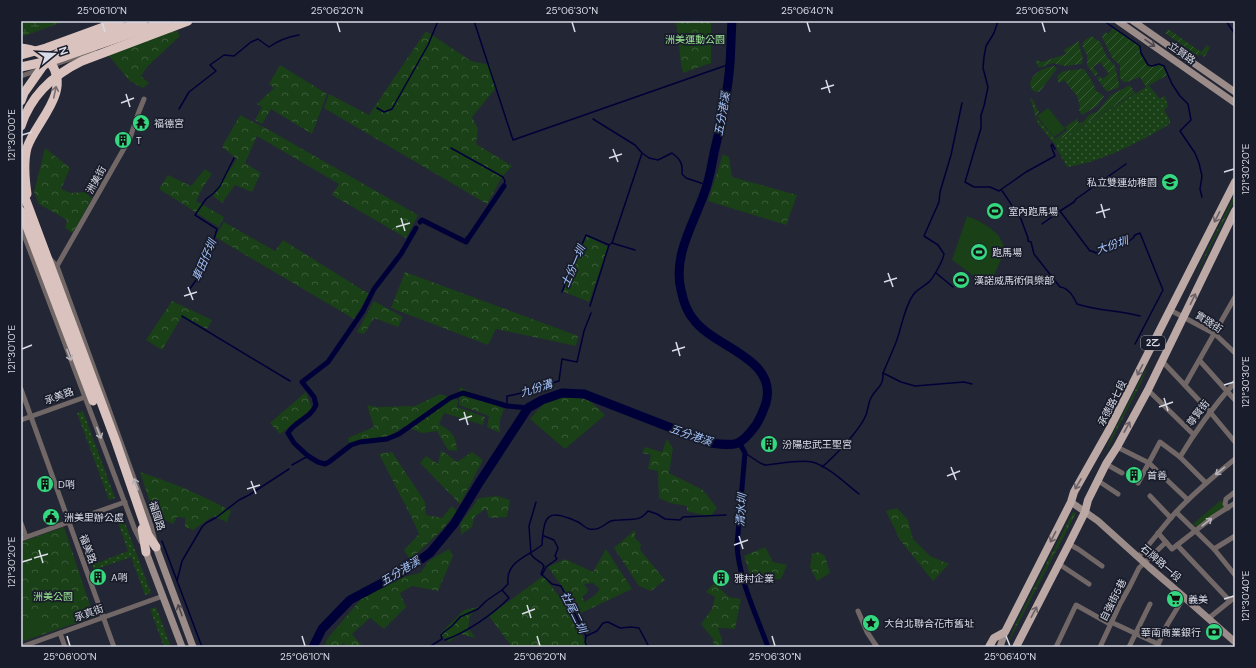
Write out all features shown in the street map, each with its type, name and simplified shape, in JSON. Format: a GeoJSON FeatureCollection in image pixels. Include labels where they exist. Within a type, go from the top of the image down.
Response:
{"type":"FeatureCollection","features":[{"type":"Feature","properties":{"kind":"highway"},"geometry":{"type":"LineString","coordinates":[[21,55],[46,48],[120,21]]}},
{"type":"Feature","properties":{"kind":"highway"},"geometry":{"type":"LineString","coordinates":[[21,101],[24,93],[43,66],[61,51],[143,21]]}},
{"type":"Feature","properties":{"kind":"highway"},"geometry":{"type":"LineString","coordinates":[[21,67],[57,59],[167,21]]}},
{"type":"Feature","properties":{"kind":"highway"},"geometry":{"type":"LineString","coordinates":[[21,126],[36,95],[46,84],[69,67],[188,21]]}},
{"type":"Feature","properties":{"kind":"highway"},"geometry":{"type":"LineString","coordinates":[[21,48],[39,52],[46,58],[55,71],[57,82],[53,101],[31,138],[27,148],[25,160],[23,211]]}},
{"type":"Feature","properties":{"kind":"highway"},"geometry":{"type":"LineString","coordinates":[[21,187],[23,211],[148,535],[156,547]]}},
{"type":"Feature","properties":{"kind":"highway"},"geometry":{"type":"LineString","coordinates":[[113,443],[142,528],[146,552]]}},
{"type":"Feature","properties":{"kind":"main road","name":"承德路七段"},"geometry":{"type":"LineString","coordinates":[[1005,632],[1074,492],[1109,430],[1235,182]]}},
{"type":"Feature","properties":{"kind":"main road","name":"2乙"},"geometry":{"type":"LineString","coordinates":[[1016,647],[1070,544],[1085,512],[1088,500],[1097,480],[1148,390],[1235,211]]}},
{"type":"Feature","properties":{"kind":"main road","name":"2乙"},"geometry":{"type":"LineString","coordinates":[[989,647],[994,638],[1005,632]]}},
{"type":"Feature","properties":{"kind":"street"},"geometry":{"type":"LineString","coordinates":[[21,76],[176,21]]}},
{"type":"Feature","properties":{"kind":"street","name":"立賢路"},"geometry":{"type":"LineString","coordinates":[[1118,21],[1235,102]]}},
{"type":"Feature","properties":{"kind":"street","name":"立賢路"},"geometry":{"type":"LineString","coordinates":[[1133,21],[1235,92]]}},
{"type":"Feature","properties":{"kind":"street","name":"洲美街"},"geometry":{"type":"LineString","coordinates":[[57,266],[130,138],[144,99]]}},
{"type":"Feature","properties":{"kind":"street"},"geometry":{"type":"LineString","coordinates":[[21,145],[27,159],[28,167],[23,196],[35,237],[41,248],[57,266],[103,390]]}},
{"type":"Feature","properties":{"kind":"street"},"geometry":{"type":"LineString","coordinates":[[21,227],[135,530],[146,552],[182,647]]}},
{"type":"Feature","properties":{"kind":"street"},"geometry":{"type":"LineString","coordinates":[[1185,386],[1235,297]]}},
{"type":"Feature","properties":{"kind":"street","name":"實踐街"},"geometry":{"type":"LineString","coordinates":[[1170,310],[1215,334],[1235,354]]}},
{"type":"Feature","properties":{"kind":"street"},"geometry":{"type":"LineString","coordinates":[[1162,361],[1210,412],[1235,442]]}},
{"type":"Feature","properties":{"kind":"street"},"geometry":{"type":"LineString","coordinates":[[1200,361],[1235,400]]}},
{"type":"Feature","properties":{"kind":"street","name":"尊賢街"},"geometry":{"type":"LineString","coordinates":[[1180,457],[1193,434],[1235,382]]}},
{"type":"Feature","properties":{"kind":"street","name":"福美路"},"geometry":{"type":"LineString","coordinates":[[21,389],[114,647]]}},
{"type":"Feature","properties":{"kind":"street","name":"承美路"},"geometry":{"type":"LineString","coordinates":[[21,420],[103,390]]}},
{"type":"Feature","properties":{"kind":"street","name":"福國路"},"geometry":{"type":"LineString","coordinates":[[103,390],[151,525],[156,547],[193,647]]}},
{"type":"Feature","properties":{"kind":"street"},"geometry":{"type":"LineString","coordinates":[[1148,390],[1193,434]]}},
{"type":"Feature","properties":{"kind":"street"},"geometry":{"type":"LineString","coordinates":[[1138,483],[1160,442],[1180,457],[1206,483]]}},
{"type":"Feature","properties":{"kind":"street"},"geometry":{"type":"LineString","coordinates":[[1117,447],[1149,463],[1188,500]]}},
{"type":"Feature","properties":{"kind":"street"},"geometry":{"type":"LineString","coordinates":[[1141,560],[1158,534],[1176,512],[1206,483],[1235,459]]}},
{"type":"Feature","properties":{"kind":"street"},"geometry":{"type":"LineString","coordinates":[[1106,464],[1122,473]]}},
{"type":"Feature","properties":{"kind":"street"},"geometry":{"type":"LineString","coordinates":[[1097,480],[1118,494]]}},
{"type":"Feature","properties":{"kind":"street"},"geometry":{"type":"LineString","coordinates":[[1228,508],[1225,504],[1226,500],[1235,492]]}},
{"type":"Feature","properties":{"kind":"street"},"geometry":{"type":"LineString","coordinates":[[1150,496],[1171,518]]}},
{"type":"Feature","properties":{"kind":"street"},"geometry":{"type":"LineString","coordinates":[[21,524],[24,538],[125,502]]}},
{"type":"Feature","properties":{"kind":"street","name":"石牌路一段"},"geometry":{"type":"LineString","coordinates":[[1070,502],[1098,521],[1235,642]]}},
{"type":"Feature","properties":{"kind":"street"},"geometry":{"type":"LineString","coordinates":[[1158,534],[1172,549],[1235,503]]}},
{"type":"Feature","properties":{"kind":"street"},"geometry":{"type":"LineString","coordinates":[[1176,512],[1214,549],[1235,575]]}},
{"type":"Feature","properties":{"kind":"street"},"geometry":{"type":"LineString","coordinates":[[1214,549],[1235,536]]}},
{"type":"Feature","properties":{"kind":"street"},"geometry":{"type":"LineString","coordinates":[[1141,560],[1166,542]]}},
{"type":"Feature","properties":{"kind":"street"},"geometry":{"type":"LineString","coordinates":[[1070,544],[1102,566]]}},
{"type":"Feature","properties":{"kind":"street"},"geometry":{"type":"LineString","coordinates":[[1177,546],[1230,601]]}},
{"type":"Feature","properties":{"kind":"street","name":"自強街5巷"},"geometry":{"type":"LineString","coordinates":[[1100,647],[1139,568],[1141,560]]}},
{"type":"Feature","properties":{"kind":"street"},"geometry":{"type":"LineString","coordinates":[[1059,564],[1089,584]]}},
{"type":"Feature","properties":{"kind":"street","name":"承真街"},"geometry":{"type":"LineString","coordinates":[[21,647],[163,596]]}},
{"type":"Feature","properties":{"kind":"street"},"geometry":{"type":"LineString","coordinates":[[1056,647],[1076,605],[1111,623],[1135,633],[1158,646],[1167,625],[1184,597]]}},
{"type":"Feature","properties":{"kind":"street"},"geometry":{"type":"LineString","coordinates":[[1209,618],[1235,597]]}},
{"type":"Feature","properties":{"kind":"street"},"geometry":{"type":"LineString","coordinates":[[1129,647],[1150,604]]}},
{"type":"Feature","properties":{"kind":"street"},"geometry":{"type":"LineString","coordinates":[[858,611],[867,632],[877,647]]}},
{"type":"Feature","properties":{"kind":"street"},"geometry":{"type":"LineString","coordinates":[[1000,647],[1005,632]]}},
{"type":"Feature","properties":{"kind":"street"},"geometry":{"type":"LineString","coordinates":[[60,633],[65,647]]}},
{"type":"Feature","properties":{"kind":"green space"},"geometry":{"type":"Polygon","coordinates":[[[21,21],[65,21],[24,36],[21,35],[21,21]]]}},
{"type":"Feature","properties":{"kind":"green space","name":"洲美運動公園"},"geometry":{"type":"Polygon","coordinates":[[[675,21],[711,21],[711,63],[683,73],[675,21]]]}},
{"type":"Feature","properties":{"kind":"green space"},"geometry":{"type":"Polygon","coordinates":[[[1113,28],[1139,46],[1140,53],[1148,66],[1152,67],[1159,64],[1163,66],[1167,75],[1146,87],[1140,77],[1123,82],[1120,78],[1120,65],[1113,59],[1102,37],[1105,32],[1108,34],[1113,28]]]}},
{"type":"Feature","properties":{"kind":"green space"},"geometry":{"type":"Polygon","coordinates":[[[1168,29],[1201,52],[1207,45],[1210,48],[1204,57],[1200,54],[1198,56],[1165,33],[1168,29]]]}},
{"type":"Feature","properties":{"kind":"green space"},"geometry":{"type":"Polygon","coordinates":[[[176,30],[180,36],[147,67],[141,76],[149,83],[143,88],[130,81],[108,55],[176,30]]]}},
{"type":"Feature","properties":{"kind":"green space"},"geometry":{"type":"Polygon","coordinates":[[[426,31],[471,61],[490,65],[496,88],[472,117],[478,129],[476,144],[512,166],[502,177],[487,204],[324,108],[329,94],[369,115],[426,31]]]}},
{"type":"Feature","properties":{"kind":"green space"},"geometry":{"type":"Polygon","coordinates":[[[1091,36],[1100,42],[1107,57],[1115,66],[1119,84],[1116,89],[1107,92],[1097,78],[1100,76],[1102,79],[1109,74],[1100,62],[1093,67],[1098,74],[1095,76],[1087,65],[1087,55],[1082,46],[1084,41],[1091,36]]]}},
{"type":"Feature","properties":{"kind":"green space"},"geometry":{"type":"Polygon","coordinates":[[[1079,41],[1079,47],[1083,57],[1081,64],[1065,66],[1053,63],[1039,68],[1035,60],[1042,62],[1066,54],[1064,50],[1079,41]]]}},
{"type":"Feature","properties":{"kind":"green space"},"geometry":{"type":"Polygon","coordinates":[[[280,65],[327,94],[312,134],[271,109],[262,124],[255,120],[262,107],[257,104],[274,88],[269,84],[280,65]]]}},
{"type":"Feature","properties":{"kind":"green space"},"geometry":{"type":"Polygon","coordinates":[[[1054,66],[1057,69],[1040,91],[1033,91],[1030,85],[1035,74],[1046,68],[1054,66]]]}},
{"type":"Feature","properties":{"kind":"green space"},"geometry":{"type":"Polygon","coordinates":[[[1084,69],[1096,91],[1104,96],[1097,106],[1082,115],[1079,110],[1080,106],[1077,96],[1064,80],[1059,83],[1057,78],[1058,75],[1064,71],[1084,69]]]}},
{"type":"Feature","properties":{"kind":"green space"},"geometry":{"type":"Polygon","coordinates":[[[1130,85],[1135,93],[1054,143],[1038,124],[1030,98],[1034,101],[1039,112],[1036,117],[1055,139],[1067,130],[1065,127],[1078,118],[1078,123],[1083,122],[1090,114],[1097,112],[1111,95],[1130,85]]]}},
{"type":"Feature","properties":{"kind":"green space"},"geometry":{"type":"Polygon","coordinates":[[[1148,86],[1160,99],[1165,96],[1168,107],[1164,110],[1170,120],[1170,124],[1107,156],[1067,167],[1054,143],[1148,86]]]}},
{"type":"Feature","properties":{"kind":"green space"},"geometry":{"type":"Polygon","coordinates":[[[1048,108],[1065,129],[1054,137],[1037,116],[1048,108]]]}},
{"type":"Feature","properties":{"kind":"green space"},"geometry":{"type":"Polygon","coordinates":[[[240,115],[261,126],[259,131],[262,126],[418,215],[406,238],[332,195],[339,184],[257,136],[245,163],[261,173],[252,192],[235,185],[222,203],[212,195],[237,159],[222,147],[240,115]]]}},
{"type":"Feature","properties":{"kind":"green space"},"geometry":{"type":"Polygon","coordinates":[[[45,148],[70,168],[61,189],[71,193],[85,192],[92,198],[73,233],[65,228],[67,220],[39,204],[34,192],[45,148]]]}},
{"type":"Feature","properties":{"kind":"green space"},"geometry":{"type":"Polygon","coordinates":[[[723,154],[729,157],[732,177],[797,195],[786,225],[708,201],[723,154]]]}},
{"type":"Feature","properties":{"kind":"green space"},"geometry":{"type":"Polygon","coordinates":[[[205,169],[212,174],[196,201],[224,217],[219,227],[159,189],[168,175],[191,186],[205,169]]]}},
{"type":"Feature","properties":{"kind":"green space"},"geometry":{"type":"Polygon","coordinates":[[[1235,194],[1235,199],[1195,277],[1207,250],[1235,194]]]}},
{"type":"Feature","properties":{"kind":"green space","name":"跑馬場"},"geometry":{"type":"Polygon","coordinates":[[[967,216],[992,229],[1001,239],[1003,245],[1004,252],[989,287],[952,260],[967,216]]]}},
{"type":"Feature","properties":{"kind":"green space"},"geometry":{"type":"Polygon","coordinates":[[[224,222],[275,251],[283,240],[369,294],[354,319],[215,237],[224,222]]]}},
{"type":"Feature","properties":{"kind":"green space"},"geometry":{"type":"Polygon","coordinates":[[[587,236],[608,247],[589,302],[562,291],[587,236]]]}},
{"type":"Feature","properties":{"kind":"green space"},"geometry":{"type":"Polygon","coordinates":[[[405,272],[578,336],[576,346],[496,329],[488,345],[391,308],[405,272]]]}},
{"type":"Feature","properties":{"kind":"green space"},"geometry":{"type":"Polygon","coordinates":[[[172,301],[212,320],[207,329],[182,316],[162,350],[146,340],[172,301]]]}},
{"type":"Feature","properties":{"kind":"green space"},"geometry":{"type":"Polygon","coordinates":[[[374,301],[403,317],[398,327],[374,318],[364,334],[357,332],[374,301]]]}},
{"type":"Feature","properties":{"kind":"green space"},"geometry":{"type":"Polygon","coordinates":[[[1150,361],[1142,381],[1104,455],[1111,437],[1150,361]]]}},
{"type":"Feature","properties":{"kind":"green space"},"geometry":{"type":"Polygon","coordinates":[[[460,387],[504,409],[500,420],[500,433],[487,427],[489,416],[459,405],[460,387]]]}},
{"type":"Feature","properties":{"kind":"green space"},"geometry":{"type":"Polygon","coordinates":[[[306,392],[312,409],[280,434],[270,423],[306,392]]]}},
{"type":"Feature","properties":{"kind":"green space"},"geometry":{"type":"Polygon","coordinates":[[[440,394],[458,400],[457,407],[485,417],[483,425],[444,413],[439,424],[452,434],[456,441],[457,451],[448,450],[437,431],[422,433],[405,426],[391,435],[349,444],[348,438],[374,427],[367,405],[377,407],[415,406],[440,394]]]}},
{"type":"Feature","properties":{"kind":"green space"},"geometry":{"type":"Polygon","coordinates":[[[572,395],[589,400],[605,415],[565,449],[530,419],[546,401],[572,395]]]}},
{"type":"Feature","properties":{"kind":"green space"},"geometry":{"type":"Polygon","coordinates":[[[83,411],[115,498],[109,500],[77,413],[83,411]]]}},
{"type":"Feature","properties":{"kind":"green space"},"geometry":{"type":"Polygon","coordinates":[[[667,439],[673,448],[669,473],[703,490],[717,508],[710,517],[687,511],[687,506],[670,503],[659,498],[658,471],[648,469],[651,455],[642,453],[645,447],[662,452],[667,439]]]}},
{"type":"Feature","properties":{"kind":"green space"},"geometry":{"type":"Polygon","coordinates":[[[441,450],[457,462],[472,452],[483,460],[460,504],[420,463],[426,456],[438,464],[441,450]]]}},
{"type":"Feature","properties":{"kind":"green space"},"geometry":{"type":"Polygon","coordinates":[[[392,452],[425,502],[426,515],[442,518],[452,506],[457,511],[442,530],[410,560],[404,550],[419,534],[379,454],[392,452]]]}},
{"type":"Feature","properties":{"kind":"green space"},"geometry":{"type":"Polygon","coordinates":[[[140,472],[186,489],[231,511],[227,522],[213,516],[193,530],[185,527],[185,518],[177,517],[173,524],[154,515],[140,472]]]}},
{"type":"Feature","properties":{"kind":"green space"},"geometry":{"type":"Polygon","coordinates":[[[497,496],[510,500],[507,517],[489,518],[486,509],[475,516],[472,527],[461,535],[460,524],[479,498],[497,496]]]}},
{"type":"Feature","properties":{"kind":"green space"},"geometry":{"type":"Polygon","coordinates":[[[1221,500],[1225,508],[1197,527],[1193,524],[1221,500]]]}},
{"type":"Feature","properties":{"kind":"green space"},"geometry":{"type":"Polygon","coordinates":[[[897,508],[908,520],[913,539],[930,556],[949,564],[933,581],[900,540],[886,511],[897,508]]]}},
{"type":"Feature","properties":{"kind":"green space"},"geometry":{"type":"Polygon","coordinates":[[[121,512],[151,593],[145,595],[131,557],[94,570],[92,565],[128,551],[115,514],[121,512]]]}},
{"type":"Feature","properties":{"kind":"green space"},"geometry":{"type":"Polygon","coordinates":[[[1073,512],[1076,513],[1006,647],[1016,623],[1073,512]]]}},
{"type":"Feature","properties":{"kind":"green space","name":"洲美公園"},"geometry":{"type":"Polygon","coordinates":[[[64,527],[94,617],[21,642],[21,542],[64,527]]]}},
{"type":"Feature","properties":{"kind":"green space"},"geometry":{"type":"Polygon","coordinates":[[[635,530],[635,538],[641,544],[640,550],[665,580],[651,591],[639,586],[614,548],[635,530]]]}},
{"type":"Feature","properties":{"kind":"green space"},"geometry":{"type":"Polygon","coordinates":[[[765,547],[773,562],[787,565],[781,579],[752,580],[744,556],[765,547]]]}},
{"type":"Feature","properties":{"kind":"green space"},"geometry":{"type":"Polygon","coordinates":[[[449,549],[453,556],[438,591],[412,586],[400,593],[406,607],[384,629],[370,618],[352,634],[363,647],[347,647],[343,643],[340,647],[324,647],[328,638],[361,599],[391,580],[420,573],[430,560],[449,549]]]}},
{"type":"Feature","properties":{"kind":"green space"},"geometry":{"type":"Polygon","coordinates":[[[606,549],[632,589],[581,613],[548,567],[565,559],[593,572],[606,549]],[[593,583],[584,584],[588,589],[587,593],[582,597],[585,602],[595,595],[600,589],[593,583]]]}},
{"type":"Feature","properties":{"kind":"green space"},"geometry":{"type":"Polygon","coordinates":[[[819,552],[825,556],[830,573],[817,581],[810,567],[812,554],[819,552]]]}},
{"type":"Feature","properties":{"kind":"green space"},"geometry":{"type":"Polygon","coordinates":[[[543,576],[568,607],[588,647],[512,647],[489,616],[543,576]]]}},
{"type":"Feature","properties":{"kind":"green space"},"geometry":{"type":"Polygon","coordinates":[[[714,583],[729,597],[741,599],[735,629],[718,628],[722,639],[722,647],[714,647],[713,639],[701,624],[712,609],[715,597],[706,592],[714,583]]]}},
{"type":"Feature","properties":{"kind":"green space"},"geometry":{"type":"Polygon","coordinates":[[[156,607],[171,647],[164,647],[150,609],[156,607]]]}},
{"type":"Feature","properties":{"kind":"green space"},"geometry":{"type":"Polygon","coordinates":[[[478,607],[470,616],[468,628],[476,638],[460,634],[449,642],[440,634],[464,610],[478,607]]]}},
{"type":"Feature","properties":{"kind":"green space"},"geometry":{"type":"Polygon","coordinates":[[[42,617],[47,630],[24,639],[21,631],[21,624],[42,617]]]}},
{"type":"Feature","properties":{"kind":"waterway"},"geometry":{"type":"LineString","coordinates":[[377,108],[384,112],[392,109],[428,45],[438,21]]}},
{"type":"Feature","properties":{"kind":"waterway"},"geometry":{"type":"LineString","coordinates":[[474,21],[513,140],[730,64]]}},
{"type":"Feature","properties":{"kind":"waterway","name":"五分港溪"},"geometry":{"type":"LineString","coordinates":[[313,647],[322,629],[350,600],[399,574],[430,553],[454,524],[528,408],[542,400],[562,393],[584,394],[710,443],[726,445],[737,443],[746,438],[756,425],[766,403],[767,388],[763,375],[754,364],[704,330],[694,320],[684,302],[679,276],[683,249],[707,185],[722,120],[729,74],[732,21]]}},
{"type":"Feature","properties":{"kind":"waterway"},"geometry":{"type":"LineString","coordinates":[[998,21],[994,33],[986,46],[983,68],[988,87],[981,115],[981,128],[965,182],[974,187],[990,187],[999,191],[1026,172],[1055,156],[1051,146],[1052,144],[1055,149]]}},
{"type":"Feature","properties":{"kind":"waterway"},"geometry":{"type":"LineString","coordinates":[[1104,21],[1140,46],[1141,53],[1148,65],[1152,66],[1159,64],[1164,66],[1172,84],[1180,96],[1188,104],[1191,120],[1180,131],[1195,153],[1199,163],[1202,176],[1200,189],[1202,197]]}},
{"type":"Feature","properties":{"kind":"waterway"},"geometry":{"type":"LineString","coordinates":[[1226,21],[1235,34]]}},
{"type":"Feature","properties":{"kind":"waterway"},"geometry":{"type":"LineString","coordinates":[[179,109],[189,92],[216,71],[210,65],[224,55],[234,56],[251,42],[258,39],[269,47],[283,39],[299,35]]}},
{"type":"Feature","properties":{"kind":"waterway"},"geometry":{"type":"LineString","coordinates":[[883,373],[910,301],[915,293],[930,281],[944,254],[938,245],[924,236],[939,202],[940,192],[951,155],[962,103]]}},
{"type":"Feature","properties":{"kind":"waterway"},"geometry":{"type":"LineString","coordinates":[[593,119],[635,145],[649,158],[658,160],[672,153],[680,162],[682,174],[686,178],[707,185]]}},
{"type":"Feature","properties":{"kind":"waterway"},"geometry":{"type":"LineString","coordinates":[[451,148],[503,177],[505,181],[504,186]]}},
{"type":"Feature","properties":{"kind":"waterway"},"geometry":{"type":"LineString","coordinates":[[590,306],[609,245],[612,243],[642,153]]}},
{"type":"Feature","properties":{"kind":"waterway","name":"車田仔圳"},"geometry":{"type":"LineString","coordinates":[[189,290],[199,276],[201,268],[199,267],[200,263],[214,239],[217,229],[195,215],[206,199],[220,186],[234,158]]}},
{"type":"Feature","properties":{"kind":"waterway","name":"大份圳"},"geometry":{"type":"LineString","coordinates":[[1126,164],[1060,211],[1090,251],[1096,253],[1120,242],[1128,242],[1135,235],[1140,233],[1163,290],[1135,344]]}},
{"type":"Feature","properties":{"kind":"waterway","name":"九份溝"},"geometry":{"type":"LineString","coordinates":[[420,222],[422,220],[466,242],[504,186]]}},
{"type":"Feature","properties":{"kind":"waterway"},"geometry":{"type":"LineString","coordinates":[[1001,190],[1021,219],[1028,241],[1031,242],[1034,254],[1060,287],[1066,289],[1070,293],[1077,304],[1140,316]]}},
{"type":"Feature","properties":{"kind":"waterway"},"geometry":{"type":"LineString","coordinates":[[1042,224],[1060,211]]}},
{"type":"Feature","properties":{"kind":"waterway"},"geometry":{"type":"LineString","coordinates":[[416,228],[401,254],[374,289],[363,311],[328,362],[302,382],[314,397],[316,405],[307,417],[295,425],[288,433],[294,443],[308,456],[325,464],[351,445],[360,442],[387,439],[399,434],[450,398],[463,393],[507,406],[528,408]]}},
{"type":"Feature","properties":{"kind":"waterway","name":"土份一圳"},"geometry":{"type":"LineString","coordinates":[[562,292],[586,235],[609,245]]}},
{"type":"Feature","properties":{"kind":"waterway","name":"九份溝"},"geometry":{"type":"LineString","coordinates":[[466,237],[469,241]]}},
{"type":"Feature","properties":{"kind":"waterway"},"geometry":{"type":"LineString","coordinates":[[612,243],[635,250]]}},
{"type":"Feature","properties":{"kind":"waterway"},"geometry":{"type":"LineString","coordinates":[[936,273],[953,287]]}},
{"type":"Feature","properties":{"kind":"waterway","name":"九份溝"},"geometry":{"type":"LineString","coordinates":[[507,406],[507,396],[526,392],[559,381],[562,359],[577,362],[584,331],[591,313]]}},
{"type":"Feature","properties":{"kind":"waterway"},"geometry":{"type":"LineString","coordinates":[[182,316],[290,381]]}},
{"type":"Feature","properties":{"kind":"waterway"},"geometry":{"type":"LineString","coordinates":[[822,467],[847,442],[863,421],[869,402],[882,382],[883,373],[901,382],[915,386],[964,382],[972,384]]}},
{"type":"Feature","properties":{"kind":"waterway","name":"清水圳"},"geometry":{"type":"LineString","coordinates":[[739,442],[745,453],[737,545],[738,558],[749,597],[768,647]]}},
{"type":"Feature","properties":{"kind":"waterway"},"geometry":{"type":"LineString","coordinates":[[745,453],[765,465],[801,461],[818,464],[830,471],[859,494]]}},
{"type":"Feature","properties":{"kind":"waterway"},"geometry":{"type":"LineString","coordinates":[[292,465],[308,456]]}},
{"type":"Feature","properties":{"kind":"waterway"},"geometry":{"type":"LineString","coordinates":[[177,581],[182,561],[202,527],[239,500],[289,469]]}},
{"type":"Feature","properties":{"kind":"waterway","name":"社尾二圳"},"geometry":{"type":"LineString","coordinates":[[536,502],[529,526],[531,554],[544,566],[541,574],[552,584],[561,586],[586,636],[585,642],[587,647]]}},
{"type":"Feature","properties":{"kind":"waterway"},"geometry":{"type":"LineString","coordinates":[[532,552],[542,545],[546,520],[554,515],[568,518],[593,529],[599,528],[612,521],[638,519],[648,511],[665,519],[680,520],[683,517],[726,515]]}},
{"type":"Feature","properties":{"kind":"waterway"},"geometry":{"type":"LineString","coordinates":[[542,575],[546,567],[557,559],[555,556],[558,548],[554,540],[544,536]]}},
{"type":"Feature","properties":{"kind":"waterway"},"geometry":{"type":"LineString","coordinates":[[162,541],[202,647]]}},
{"type":"Feature","properties":{"kind":"waterway"},"geometry":{"type":"LineString","coordinates":[[429,647],[442,639],[441,635],[460,617],[478,609],[486,601],[502,590],[508,584],[509,573],[513,565],[530,553]]}},
{"type":"Feature","properties":{"kind":"waterway"},"geometry":{"type":"LineString","coordinates":[[445,640],[470,628],[487,617],[509,598],[502,590]]}},
{"type":"Feature","properties":{"kind":"waterway"},"geometry":{"type":"LineString","coordinates":[[586,636],[597,631],[603,623],[608,622],[620,628],[639,628],[649,647]]}},
{"type":"Feature","properties":{"kind":"place","name":"福德宮"},"geometry":{"type":"Point","coordinates":[141,123]}},
{"type":"Feature","properties":{"kind":"place","name":"T"},"geometry":{"type":"Point","coordinates":[123,140]}},
{"type":"Feature","properties":{"kind":"place","name":"私立雙連幼稚園"},"geometry":{"type":"Point","coordinates":[1170,182]}},
{"type":"Feature","properties":{"kind":"place","name":"室內跑馬場"},"geometry":{"type":"Point","coordinates":[995,211]}},
{"type":"Feature","properties":{"kind":"place","name":"跑馬場"},"geometry":{"type":"Point","coordinates":[979,252]}},
{"type":"Feature","properties":{"kind":"place","name":"漢諾威馬術俱樂部"},"geometry":{"type":"Point","coordinates":[961,280]}},
{"type":"Feature","properties":{"kind":"place","name":"汾陽忠武王聖宮"},"geometry":{"type":"Point","coordinates":[769,444]}},
{"type":"Feature","properties":{"kind":"place","name":"首善"},"geometry":{"type":"Point","coordinates":[1134,475]}},
{"type":"Feature","properties":{"kind":"place","name":"D哨"},"geometry":{"type":"Point","coordinates":[45,484]}},
{"type":"Feature","properties":{"kind":"place","name":"洲美里辦公處"},"geometry":{"type":"Point","coordinates":[51,517]}},
{"type":"Feature","properties":{"kind":"place","name":"A哨"},"geometry":{"type":"Point","coordinates":[98,577]}},
{"type":"Feature","properties":{"kind":"place","name":"雅村企業"},"geometry":{"type":"Point","coordinates":[721,578]}},
{"type":"Feature","properties":{"kind":"place","name":"義美"},"geometry":{"type":"Point","coordinates":[1175,599]}},
{"type":"Feature","properties":{"kind":"place","name":"大台北聯合花市舊址"},"geometry":{"type":"Point","coordinates":[871,623]}},
{"type":"Feature","properties":{"kind":"place","name":"華南商業銀行"},"geometry":{"type":"Point","coordinates":[1214,632]}}]}
